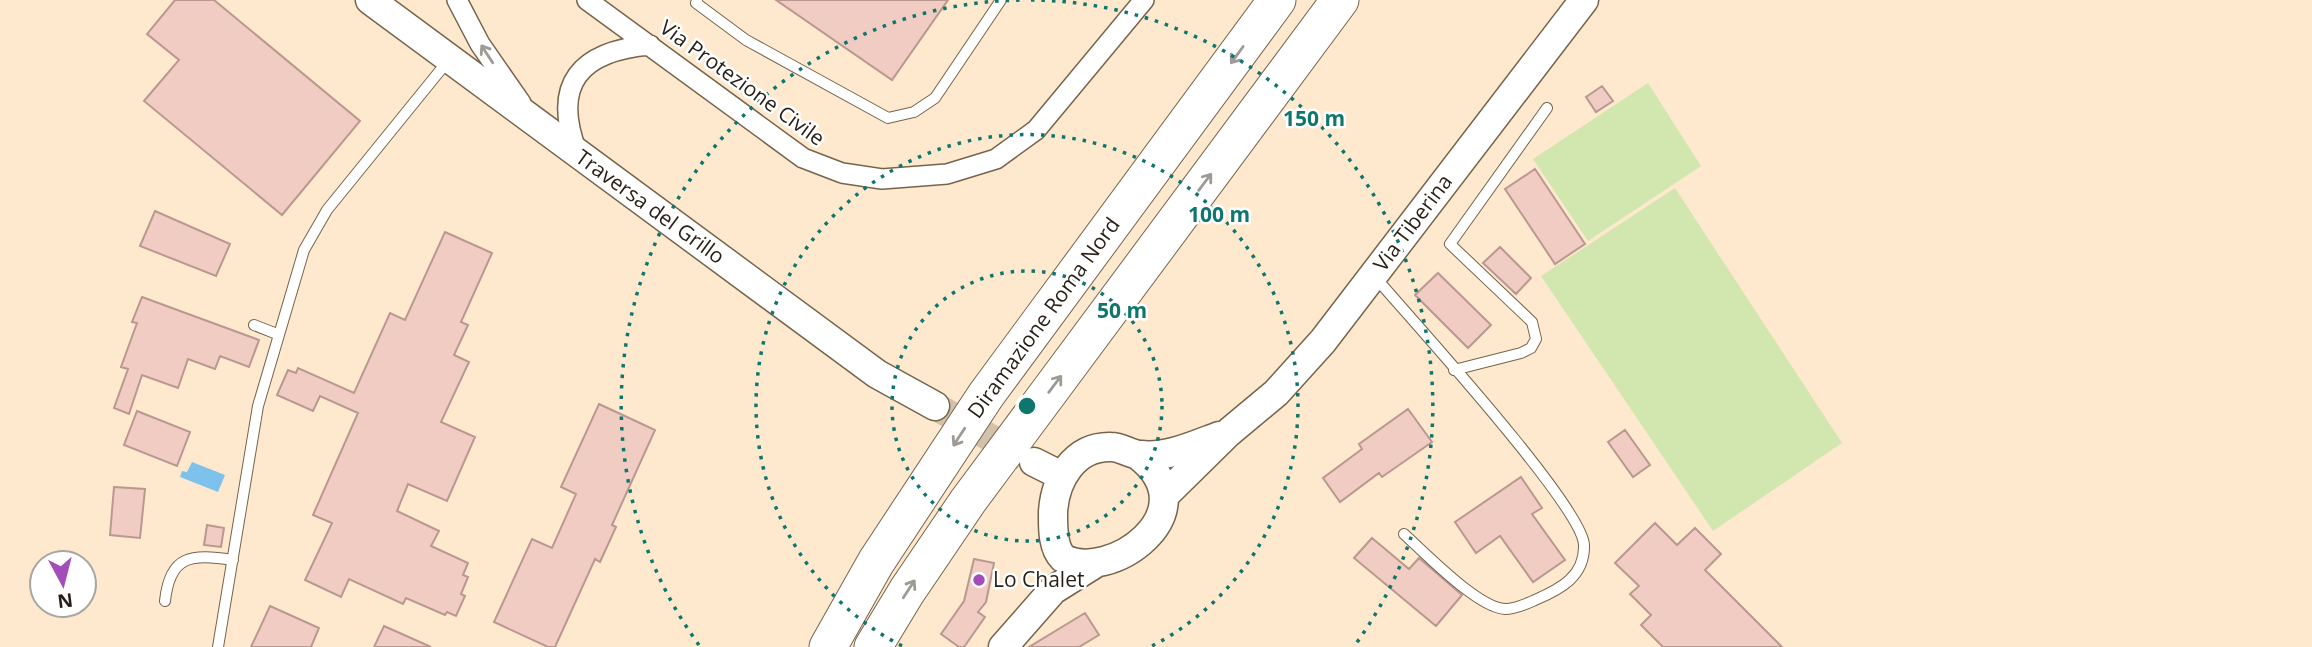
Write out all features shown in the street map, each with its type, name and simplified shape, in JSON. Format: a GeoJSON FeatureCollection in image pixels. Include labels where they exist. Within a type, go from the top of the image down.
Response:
{"type":"FeatureCollection","features":[{"type":"Feature","properties":{"kind":"highway","name":"Diramazione Roma Nord"},"geometry":{"type":"LineString","coordinates":[[828,647],[876,562],[986,395],[1278,0]]}},
{"type":"Feature","properties":{"kind":"highway"},"geometry":{"type":"LineString","coordinates":[[873,647],[968,501],[1340,0]]}},
{"type":"Feature","properties":{"kind":"main road","name":"Traversa del Grillo"},"geometry":{"type":"LineString","coordinates":[[370,0],[877,374],[935,407]]}},
{"type":"Feature","properties":{"kind":"main road","name":"Via Tiberina"},"geometry":{"type":"LineString","coordinates":[[1003,647],[1030,614],[1067,579],[1096,563],[1124,553],[1145,537],[1163,512],[1166,494],[1228,433],[1276,393],[1307,360],[1584,0]]}},
{"type":"Feature","properties":{"kind":"main road","name":"Via Tiberina"},"geometry":{"type":"LineString","coordinates":[[1030,614],[1055,544],[1054,502],[1062,476],[1080,456],[1099,448],[1117,447],[1139,456],[1187,448],[1228,433]]}},
{"type":"Feature","properties":{"kind":"main road"},"geometry":{"type":"LineString","coordinates":[[1139,456],[1156,471],[1166,494]]}},
{"type":"Feature","properties":{"kind":"main road"},"geometry":{"type":"LineString","coordinates":[[1034,462],[1062,476]]}},
{"type":"Feature","properties":{"kind":"main road"},"geometry":{"type":"LineString","coordinates":[[1055,544],[1058,553],[1069,561],[1096,563]]}},
{"type":"Feature","properties":{"kind":"street"},"geometry":{"type":"LineString","coordinates":[[457,0],[506,83],[543,127]]}},
{"type":"Feature","properties":{"kind":"street","name":"Via Protezione Civile"},"geometry":{"type":"LineString","coordinates":[[587,0],[812,163],[861,177],[924,177],[986,163],[1027,138],[1144,0]]}},
{"type":"Feature","properties":{"kind":"street"},"geometry":{"type":"LineString","coordinates":[[577,153],[567,116],[572,82],[583,67],[601,55],[650,45]]}},
{"type":"Feature","properties":{"kind":"lane"},"geometry":{"type":"LineString","coordinates":[[697,0],[696,3],[746,40],[888,118],[914,113],[935,97],[1001,0]]}},
{"type":"Feature","properties":{"kind":"lane"},"geometry":{"type":"LineString","coordinates":[[218,647],[258,406],[299,262],[314,229],[449,58]]}},
{"type":"Feature","properties":{"kind":"lane"},"geometry":{"type":"LineString","coordinates":[[1454,370],[1521,353],[1531,348],[1536,339],[1532,322],[1450,244],[1547,108]]}},
{"type":"Feature","properties":{"kind":"lane"},"geometry":{"type":"LineString","coordinates":[[1373,275],[1530,459],[1577,522],[1584,542],[1581,564],[1573,578],[1561,588],[1516,608],[1504,609],[1483,601],[1404,534]]}},
{"type":"Feature","properties":{"kind":"lane"},"geometry":{"type":"LineString","coordinates":[[254,325],[278,334]]}},
{"type":"Feature","properties":{"kind":"lane"},"geometry":{"type":"LineString","coordinates":[[165,601],[170,575],[180,563],[201,556],[233,560]]}},
{"type":"Feature","properties":{"kind":"green space"},"geometry":{"type":"Polygon","coordinates":[[[1648,83],[1701,166],[1588,241],[1533,159],[1648,83]]]}},
{"type":"Feature","properties":{"kind":"green space"},"geometry":{"type":"Polygon","coordinates":[[[1675,188],[1842,443],[1713,531],[1541,276],[1675,188]]]}},
{"type":"Feature","properties":{"kind":"water"},"geometry":{"type":"Polygon","coordinates":[[[192,462],[225,475],[218,492],[180,477],[182,471],[187,472],[192,462]]]}},
{"type":"Feature","properties":{"kind":"building"},"geometry":{"type":"Polygon","coordinates":[[[175,0],[214,0],[360,121],[282,215],[144,101],[179,60],[147,34],[175,0]]]}},
{"type":"Feature","properties":{"kind":"building"},"geometry":{"type":"Polygon","coordinates":[[[776,0],[948,0],[892,80],[776,0]]]}},
{"type":"Feature","properties":{"kind":"building"},"geometry":{"type":"Polygon","coordinates":[[[1602,86],[1613,101],[1596,112],[1586,97],[1602,86]]]}},
{"type":"Feature","properties":{"kind":"building"},"geometry":{"type":"Polygon","coordinates":[[[1535,169],[1585,244],[1555,264],[1505,189],[1535,169]]]}},
{"type":"Feature","properties":{"kind":"building"},"geometry":{"type":"Polygon","coordinates":[[[155,211],[230,244],[216,276],[140,246],[155,211]]]}},
{"type":"Feature","properties":{"kind":"building"},"geometry":{"type":"Polygon","coordinates":[[[445,232],[492,253],[461,322],[468,325],[454,355],[469,362],[441,422],[475,437],[447,501],[408,484],[397,511],[439,531],[431,546],[468,563],[463,575],[468,577],[461,594],[465,596],[456,616],[447,612],[445,615],[406,598],[403,604],[349,579],[341,597],[305,580],[332,523],[313,515],[358,413],[320,396],[313,411],[277,395],[288,370],[296,373],[298,368],[354,393],[390,313],[405,320],[445,232]]]}},
{"type":"Feature","properties":{"kind":"building"},"geometry":{"type":"Polygon","coordinates":[[[1500,247],[1531,278],[1516,294],[1483,263],[1500,247]]]}},
{"type":"Feature","properties":{"kind":"building"},"geometry":{"type":"Polygon","coordinates":[[[1438,273],[1491,325],[1468,348],[1415,295],[1438,273]]]}},
{"type":"Feature","properties":{"kind":"building"},"geometry":{"type":"Polygon","coordinates":[[[142,297],[259,340],[249,367],[220,356],[215,369],[188,359],[178,388],[142,375],[129,414],[114,408],[128,369],[121,367],[137,323],[132,322],[142,297]]]}},
{"type":"Feature","properties":{"kind":"building"},"geometry":{"type":"Polygon","coordinates":[[[599,404],[655,430],[612,525],[616,527],[600,562],[595,559],[555,647],[548,647],[494,622],[532,539],[552,548],[576,494],[561,487],[599,404]]]}},
{"type":"Feature","properties":{"kind":"building"},"geometry":{"type":"Polygon","coordinates":[[[1408,409],[1432,442],[1382,477],[1379,473],[1340,502],[1323,478],[1362,449],[1359,444],[1408,409]]]}},
{"type":"Feature","properties":{"kind":"building"},"geometry":{"type":"Polygon","coordinates":[[[137,411],[190,432],[177,466],[124,445],[137,411]]]}},
{"type":"Feature","properties":{"kind":"building"},"geometry":{"type":"Polygon","coordinates":[[[1625,430],[1650,465],[1633,477],[1608,442],[1625,430]]]}},
{"type":"Feature","properties":{"kind":"building"},"geometry":{"type":"Polygon","coordinates":[[[1521,477],[1542,508],[1532,514],[1565,560],[1533,582],[1500,536],[1476,553],[1455,522],[1521,477]]]}},
{"type":"Feature","properties":{"kind":"building"},"geometry":{"type":"Polygon","coordinates":[[[114,487],[145,489],[140,538],[110,535],[114,487]]]}},
{"type":"Feature","properties":{"kind":"building"},"geometry":{"type":"Polygon","coordinates":[[[1655,523],[1677,545],[1695,528],[1721,554],[1705,570],[1782,647],[1663,647],[1641,625],[1651,615],[1630,594],[1639,586],[1615,563],[1655,523]]]}},
{"type":"Feature","properties":{"kind":"building"},"geometry":{"type":"Polygon","coordinates":[[[207,525],[224,528],[221,547],[204,545],[207,525]]]}},
{"type":"Feature","properties":{"kind":"building"},"geometry":{"type":"Polygon","coordinates":[[[1372,538],[1409,569],[1419,558],[1462,595],[1436,626],[1354,558],[1372,538]]]}},
{"type":"Feature","properties":{"kind":"building"},"geometry":{"type":"Polygon","coordinates":[[[974,559],[994,563],[986,602],[978,612],[985,617],[964,647],[959,647],[941,634],[964,601],[974,559]]]}},
{"type":"Feature","properties":{"kind":"building"},"geometry":{"type":"Polygon","coordinates":[[[270,606],[319,628],[311,647],[251,647],[270,606]]]}},
{"type":"Feature","properties":{"kind":"building"},"geometry":{"type":"Polygon","coordinates":[[[1085,613],[1099,635],[1079,647],[1029,647],[1085,613]]]}},
{"type":"Feature","properties":{"kind":"building"},"geometry":{"type":"Polygon","coordinates":[[[384,626],[431,647],[374,647],[384,626]]]}},
{"type":"Feature","properties":{"kind":"tunnel"},"geometry":{"type":"LineString","coordinates":[[935,406],[1024,457]]}},
{"type":"Feature","properties":{"kind":"place","name":"Lo Chalet"},"geometry":{"type":"Point","coordinates":[979,580]}}]}
